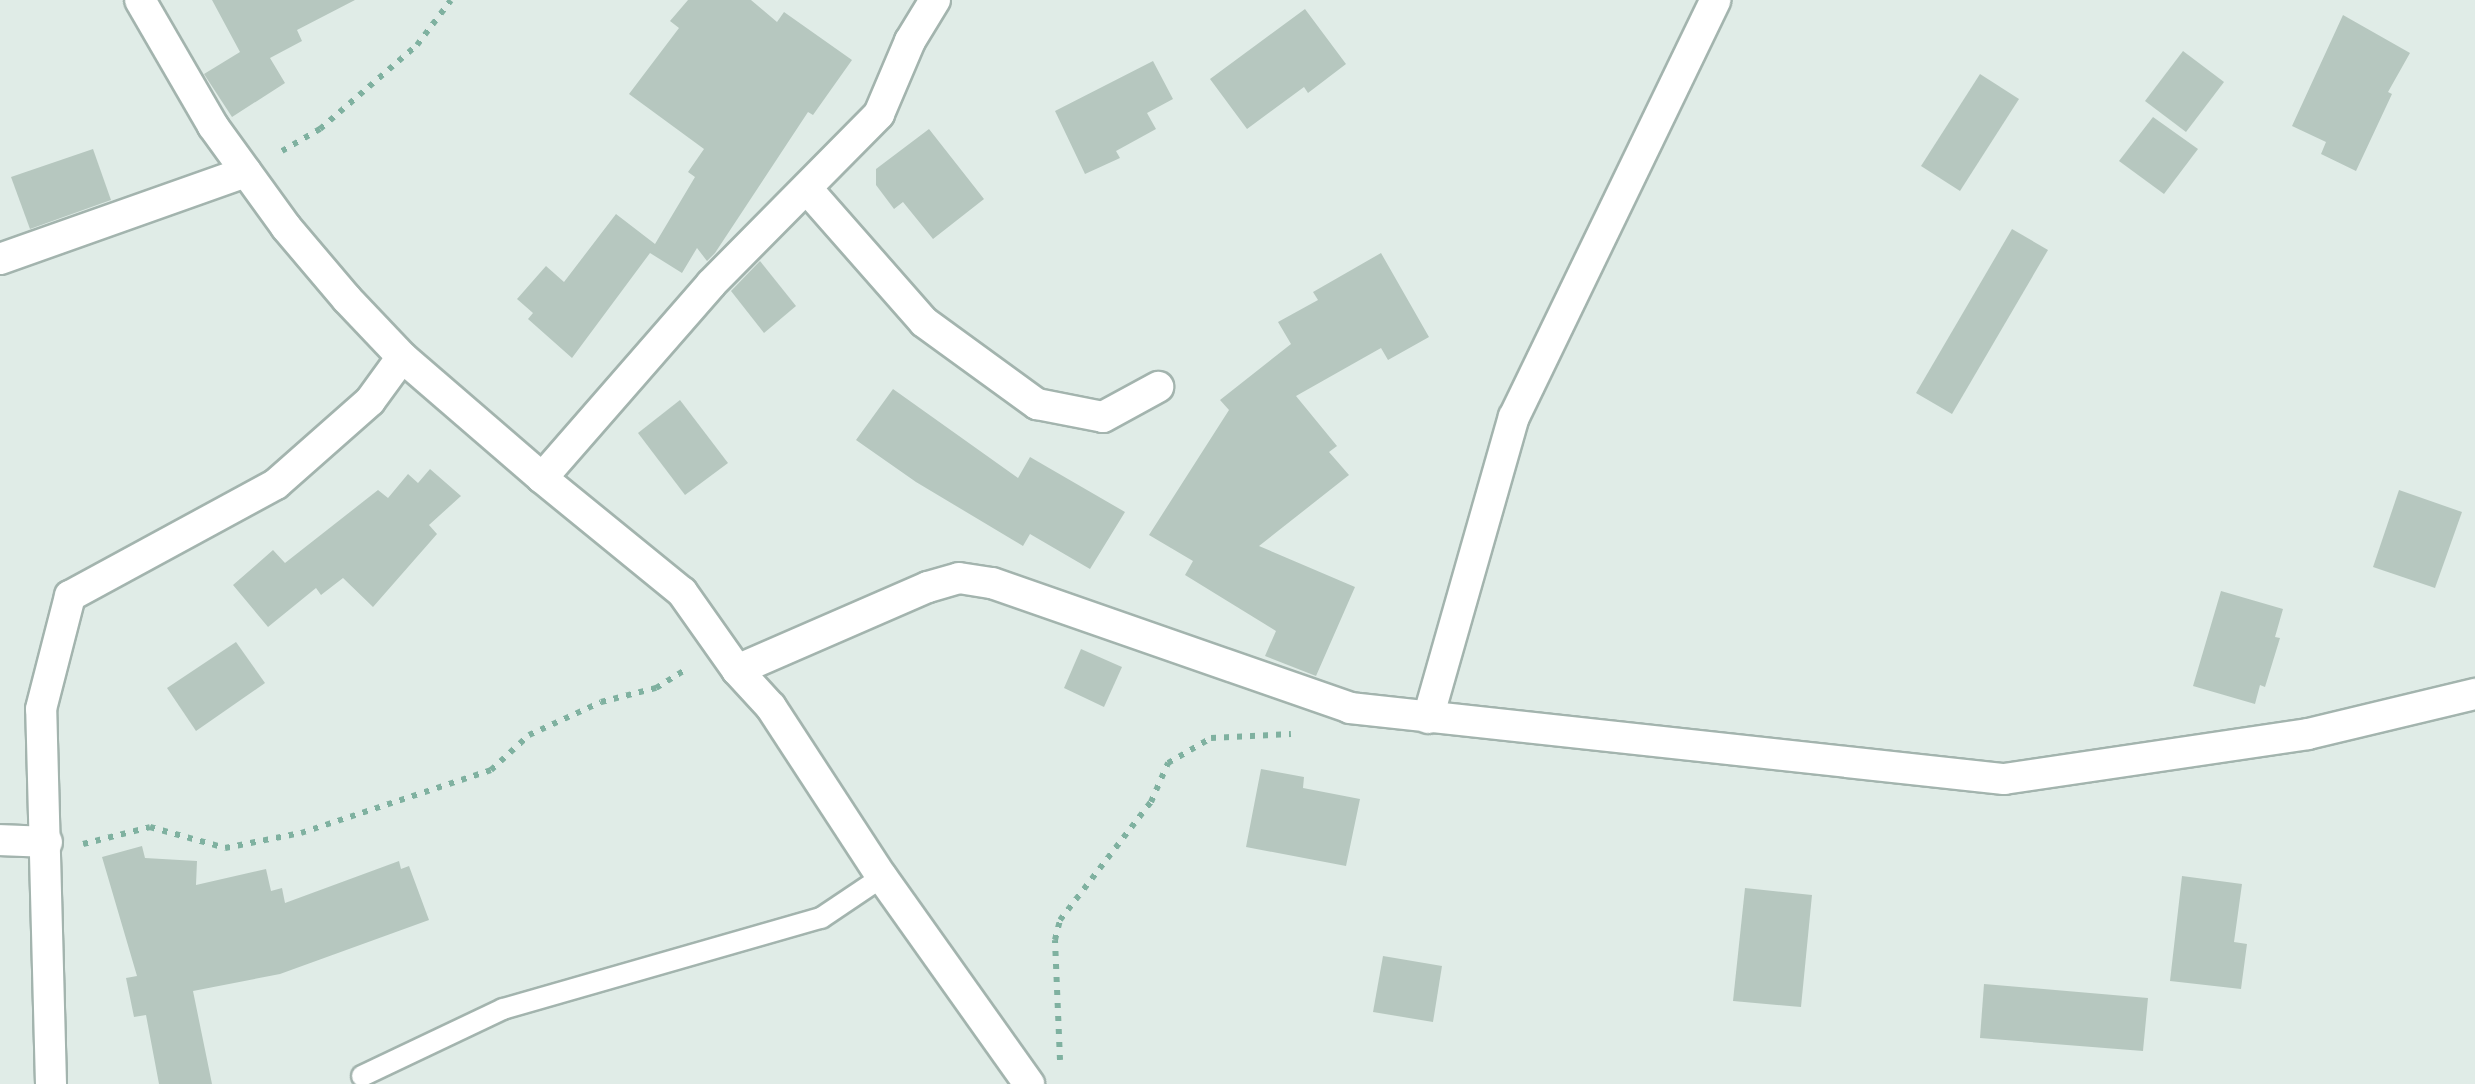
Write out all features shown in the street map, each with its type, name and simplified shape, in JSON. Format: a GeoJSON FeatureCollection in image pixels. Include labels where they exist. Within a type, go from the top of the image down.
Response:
{"type":"FeatureCollection","features":[{"type":"Feature","properties":{"kind":"street"},"geometry":{"type":"LineString","coordinates":[[140,0],[213,126],[347,299],[402,357],[682,592],[771,708],[882,877],[1029,1084]]}},
{"type":"Feature","properties":{"kind":"street"},"geometry":{"type":"LineString","coordinates":[[542,478],[712,284],[879,114],[910,41],[935,0]]}},
{"type":"Feature","properties":{"kind":"street"},"geometry":{"type":"LineString","coordinates":[[1428,718],[1514,417],[1716,0]]}},
{"type":"Feature","properties":{"kind":"street"},"geometry":{"type":"LineString","coordinates":[[0,258],[246,172]]}},
{"type":"Feature","properties":{"kind":"street"},"geometry":{"type":"LineString","coordinates":[[808,190],[924,322],[1037,404],[1102,417],[1158,387]]}},
{"type":"Feature","properties":{"kind":"street"},"geometry":{"type":"LineString","coordinates":[[50,1084],[41,709],[70,596],[276,484],[370,401],[402,357]]}},
{"type":"Feature","properties":{"kind":"street"},"geometry":{"type":"LineString","coordinates":[[729,658],[959,578],[992,582],[1350,708],[2004,779],[2308,734],[2475,694]]}},
{"type":"Feature","properties":{"kind":"street"},"geometry":{"type":"LineString","coordinates":[[0,840],[47,842]]}},
{"type":"Feature","properties":{"kind":"lane"},"geometry":{"type":"LineString","coordinates":[[362,1076],[502,1009],[821,918],[882,877]]}},
{"type":"Feature","properties":{"kind":"path"},"geometry":{"type":"LineString","coordinates":[[246,172],[320,128],[417,45],[451,0]]}},
{"type":"Feature","properties":{"kind":"path"},"geometry":{"type":"LineString","coordinates":[[47,842],[72,847],[150,826],[225,848],[301,833],[491,770],[529,735],[601,702],[656,688],[729,658]]}},
{"type":"Feature","properties":{"kind":"path"},"geometry":{"type":"LineString","coordinates":[[1058,1069],[1062,1047],[1054,940],[1060,920],[1151,802],[1168,763],[1211,738],[1337,732],[1350,708]]}},
{"type":"Feature","properties":{"kind":"building"},"geometry":{"type":"Polygon","coordinates":[[[212,0],[355,0],[297,30],[302,41],[270,58],[285,83],[232,117],[204,74],[240,52],[212,0]]]}},
{"type":"Feature","properties":{"kind":"building"},"geometry":{"type":"Polygon","coordinates":[[[688,0],[751,0],[777,22],[784,12],[852,60],[813,115],[808,112],[715,253],[707,261],[697,248],[682,273],[650,253],[572,358],[528,319],[533,313],[517,299],[546,266],[564,282],[616,214],[655,244],[695,177],[688,172],[704,149],[629,94],[679,28],[670,21],[688,0]]]}},
{"type":"Feature","properties":{"kind":"building"},"geometry":{"type":"Polygon","coordinates":[[[1305,9],[1346,64],[1308,93],[1304,87],[1247,129],[1210,79],[1305,9]]]}},
{"type":"Feature","properties":{"kind":"building"},"geometry":{"type":"Polygon","coordinates":[[[2343,15],[2410,53],[2388,92],[2392,94],[2356,171],[2321,154],[2326,142],[2292,126],[2343,15]]]}},
{"type":"Feature","properties":{"kind":"building"},"geometry":{"type":"Polygon","coordinates":[[[2183,51],[2224,82],[2186,132],[2145,101],[2183,51]]]}},
{"type":"Feature","properties":{"kind":"building"},"geometry":{"type":"Polygon","coordinates":[[[1153,61],[1173,99],[1147,113],[1156,129],[1116,151],[1120,158],[1085,174],[1055,111],[1153,61]]]}},
{"type":"Feature","properties":{"kind":"building"},"geometry":{"type":"Polygon","coordinates":[[[1980,74],[2019,99],[1960,191],[1921,166],[1980,74]]]}},
{"type":"Feature","properties":{"kind":"building"},"geometry":{"type":"Polygon","coordinates":[[[2153,117],[2198,149],[2164,194],[2119,161],[2153,117]]]}},
{"type":"Feature","properties":{"kind":"building"},"geometry":{"type":"Polygon","coordinates":[[[929,129],[984,199],[933,239],[903,202],[894,209],[876,185],[876,169],[929,129]]]}},
{"type":"Feature","properties":{"kind":"building"},"geometry":{"type":"Polygon","coordinates":[[[93,149],[111,200],[30,229],[11,177],[93,149]]]}},
{"type":"Feature","properties":{"kind":"building"},"geometry":{"type":"Polygon","coordinates":[[[2012,229],[2048,250],[1952,414],[1916,393],[2012,229]]]}},
{"type":"Feature","properties":{"kind":"building"},"geometry":{"type":"Polygon","coordinates":[[[1381,253],[1429,337],[1388,360],[1381,348],[1296,396],[1337,446],[1329,452],[1349,475],[1259,546],[1355,587],[1316,676],[1265,656],[1276,631],[1185,575],[1193,561],[1149,535],[1229,410],[1220,400],[1291,344],[1278,322],[1318,300],[1313,292],[1381,253]]]}},
{"type":"Feature","properties":{"kind":"building"},"geometry":{"type":"Polygon","coordinates":[[[760,261],[796,306],[764,333],[731,291],[760,261]]]}},
{"type":"Feature","properties":{"kind":"building"},"geometry":{"type":"Polygon","coordinates":[[[893,389],[1018,478],[1030,457],[1125,512],[1090,569],[1030,534],[1023,546],[916,482],[856,440],[893,389]]]}},
{"type":"Feature","properties":{"kind":"building"},"geometry":{"type":"Polygon","coordinates":[[[680,400],[728,463],[685,495],[638,433],[680,400]]]}},
{"type":"Feature","properties":{"kind":"building"},"geometry":{"type":"Polygon","coordinates":[[[430,469],[461,496],[429,525],[437,534],[373,607],[343,578],[321,595],[316,588],[268,627],[233,585],[273,550],[285,563],[378,490],[388,498],[408,474],[418,483],[430,469]]]}},
{"type":"Feature","properties":{"kind":"building"},"geometry":{"type":"Polygon","coordinates":[[[2399,490],[2462,512],[2435,588],[2373,567],[2399,490]]]}},
{"type":"Feature","properties":{"kind":"building"},"geometry":{"type":"Polygon","coordinates":[[[2221,591],[2283,609],[2275,637],[2280,638],[2265,687],[2260,685],[2255,704],[2193,686],[2221,591]]]}},
{"type":"Feature","properties":{"kind":"building"},"geometry":{"type":"Polygon","coordinates":[[[236,642],[265,683],[196,731],[167,688],[236,642]]]}},
{"type":"Feature","properties":{"kind":"building"},"geometry":{"type":"Polygon","coordinates":[[[1081,649],[1122,667],[1104,707],[1064,688],[1081,649]]]}},
{"type":"Feature","properties":{"kind":"building"},"geometry":{"type":"Polygon","coordinates":[[[1261,769],[1304,777],[1303,788],[1360,799],[1346,866],[1246,847],[1261,769]]]}},
{"type":"Feature","properties":{"kind":"building"},"geometry":{"type":"Polygon","coordinates":[[[142,846],[145,858],[197,861],[196,885],[266,869],[271,891],[282,888],[285,903],[399,861],[401,869],[409,866],[429,920],[280,974],[193,991],[212,1084],[159,1084],[146,1015],[134,1017],[126,978],[137,976],[102,857],[142,846]]]}},
{"type":"Feature","properties":{"kind":"building"},"geometry":{"type":"Polygon","coordinates":[[[2182,876],[2242,884],[2234,942],[2247,944],[2241,989],[2170,981],[2182,876]]]}},
{"type":"Feature","properties":{"kind":"building"},"geometry":{"type":"Polygon","coordinates":[[[1745,888],[1812,895],[1801,1007],[1733,1001],[1745,888]]]}},
{"type":"Feature","properties":{"kind":"building"},"geometry":{"type":"Polygon","coordinates":[[[1383,956],[1442,966],[1433,1022],[1373,1012],[1383,956]]]}},
{"type":"Feature","properties":{"kind":"building"},"geometry":{"type":"Polygon","coordinates":[[[1984,984],[2148,998],[2143,1051],[1980,1038],[1984,984]]]}}]}
